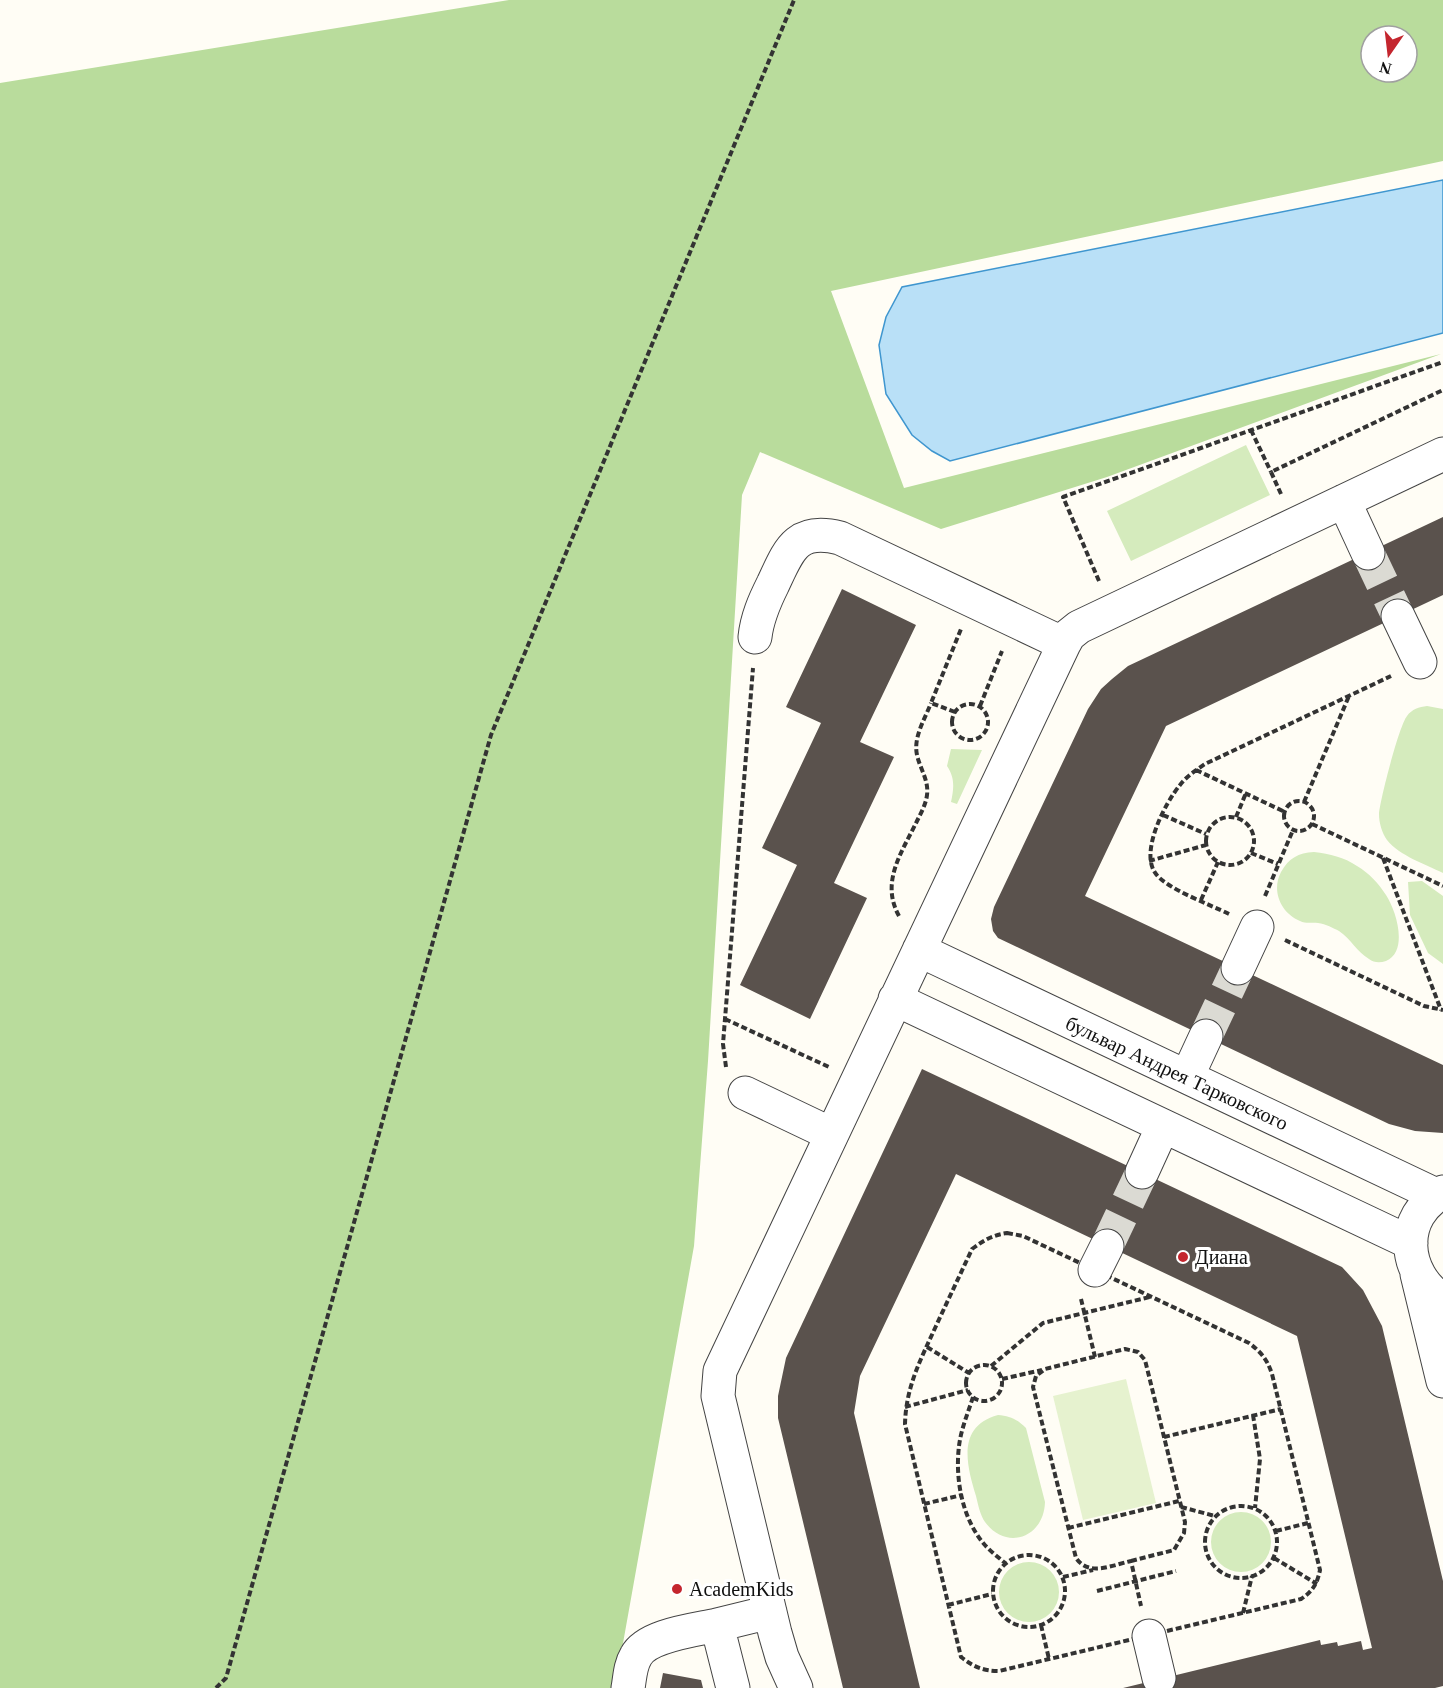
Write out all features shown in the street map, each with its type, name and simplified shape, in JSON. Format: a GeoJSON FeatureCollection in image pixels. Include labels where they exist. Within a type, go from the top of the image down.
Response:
{"type":"FeatureCollection","features":[{"type":"Feature","properties":{"kind":"street"},"geometry":{"type":"LineString","coordinates":[[796,1688],[782,1657],[770,1612],[718,1396],[718,1383],[726,1356],[1064,644],[1069,635],[1079,627],[1443,454]]}},
{"type":"Feature","properties":{"kind":"street"},"geometry":{"type":"LineString","coordinates":[[1344,501],[1368,553]]}},
{"type":"Feature","properties":{"kind":"street"},"geometry":{"type":"LineString","coordinates":[[755,637],[759,613],[789,551],[796,543],[813,535],[825,534],[840,538],[1064,644]]}},
{"type":"Feature","properties":{"kind":"street"},"geometry":{"type":"LineString","coordinates":[[1398,616],[1420,662]]}},
{"type":"Feature","properties":{"kind":"street"},"geometry":{"type":"LineString","coordinates":[[1238,968],[1255,926]]}},
{"type":"Feature","properties":{"kind":"street","name":"бульвар Андрея Тарковского"},"geometry":{"type":"LineString","coordinates":[[922,942],[1187,1077],[1440,1193]]}},
{"type":"Feature","properties":{"kind":"street"},"geometry":{"type":"LineString","coordinates":[[895,999],[1163,1126],[1414,1258],[1427,1288],[1443,1300]]}},
{"type":"Feature","properties":{"kind":"street"},"geometry":{"type":"LineString","coordinates":[[1187,1077],[1206,1036]]}},
{"type":"Feature","properties":{"kind":"street"},"geometry":{"type":"LineString","coordinates":[[744,1093],[831,1134]]}},
{"type":"Feature","properties":{"kind":"street"},"geometry":{"type":"LineString","coordinates":[[1142,1172],[1163,1126]]}},
{"type":"Feature","properties":{"kind":"street"},"geometry":{"type":"LineString","coordinates":[[1440,1193],[1421,1211],[1412,1232],[1414,1258],[1443,1381]]}},
{"type":"Feature","properties":{"kind":"street"},"geometry":{"type":"LineString","coordinates":[[628,1688],[635,1657],[647,1644],[657,1639],[770,1612]]}},
{"type":"Feature","properties":{"kind":"street"},"geometry":{"type":"LineString","coordinates":[[717,1624],[733,1688]]}},
{"type":"Feature","properties":{"kind":"street"},"geometry":{"type":"LineString","coordinates":[[1146,1625],[1159,1678]]}},
{"type":"Feature","properties":{"kind":"path"},"geometry":{"type":"LineString","coordinates":[[216,1688],[226,1678],[491,735],[794,0]]}},
{"type":"Feature","properties":{"kind":"path"},"geometry":{"type":"LineString","coordinates":[[1113,611],[1063,496],[1443,362]]}},
{"type":"Feature","properties":{"kind":"path"},"geometry":{"type":"LineString","coordinates":[[1271,472],[1443,390]]}},
{"type":"Feature","properties":{"kind":"path"},"geometry":{"type":"LineString","coordinates":[[1251,430],[1295,524]]}},
{"type":"Feature","properties":{"kind":"path"},"geometry":{"type":"LineString","coordinates":[[922,942],[905,924],[893,904],[892,873],[927,798],[927,780],[917,757],[918,735],[972,601]]}},
{"type":"Feature","properties":{"kind":"path"},"geometry":{"type":"LineString","coordinates":[[980,706],[1015,621]]}},
{"type":"Feature","properties":{"kind":"path"},"geometry":{"type":"LineString","coordinates":[[744,1093],[726,1067],[723,1044],[755,637]]}},
{"type":"Feature","properties":{"kind":"path"},"geometry":{"type":"LineString","coordinates":[[1420,662],[1196,770],[1179,786],[1163,815],[1152,840],[1149,861],[1156,876],[1167,884],[1424,1006],[1442,1010]]}},
{"type":"Feature","properties":{"kind":"path"},"geometry":{"type":"LineString","coordinates":[[1304,802],[1349,696]]}},
{"type":"Feature","properties":{"kind":"path"},"geometry":{"type":"LineString","coordinates":[[931,703],[955,712]]}},
{"type":"Feature","properties":{"kind":"path"},"geometry":{"type":"LineString","coordinates":[[971,704],[980,706],[987,713],[989,723],[987,732],[980,739],[970,741],[960,738],[954,731],[952,722],[955,712],[962,706],[971,704]]}},
{"type":"Feature","properties":{"kind":"path"},"geometry":{"type":"LineString","coordinates":[[1196,770],[1285,812]]}},
{"type":"Feature","properties":{"kind":"path"},"geometry":{"type":"LineString","coordinates":[[1236,817],[1246,793]]}},
{"type":"Feature","properties":{"kind":"path"},"geometry":{"type":"LineString","coordinates":[[1295,802],[1304,802],[1309,805],[1314,814],[1312,824],[1304,831],[1293,830],[1286,822],[1285,812],[1295,802]]}},
{"type":"Feature","properties":{"kind":"path"},"geometry":{"type":"LineString","coordinates":[[1163,815],[1206,834]]}},
{"type":"Feature","properties":{"kind":"path"},"geometry":{"type":"LineString","coordinates":[[1236,817],[1248,825],[1252,831],[1254,839],[1251,853],[1245,860],[1236,864],[1227,865],[1218,862],[1212,858],[1206,844],[1206,834],[1210,827],[1221,818],[1236,817]]}},
{"type":"Feature","properties":{"kind":"path"},"geometry":{"type":"LineString","coordinates":[[1312,824],[1443,886]]}},
{"type":"Feature","properties":{"kind":"path"},"geometry":{"type":"LineString","coordinates":[[1255,926],[1293,830]]}},
{"type":"Feature","properties":{"kind":"path"},"geometry":{"type":"LineString","coordinates":[[1149,861],[1206,844]]}},
{"type":"Feature","properties":{"kind":"path"},"geometry":{"type":"LineString","coordinates":[[1251,853],[1278,864]]}},
{"type":"Feature","properties":{"kind":"path"},"geometry":{"type":"LineString","coordinates":[[1383,858],[1442,1010]]}},
{"type":"Feature","properties":{"kind":"path"},"geometry":{"type":"LineString","coordinates":[[1201,900],[1218,862]]}},
{"type":"Feature","properties":{"kind":"path"},"geometry":{"type":"LineString","coordinates":[[725,1019],[856,1080]]}},
{"type":"Feature","properties":{"kind":"path"},"geometry":{"type":"LineString","coordinates":[[1007,1233],[1023,1236],[1085,1267],[1249,1343],[1263,1354],[1272,1374],[1320,1570],[1317,1584],[1312,1592],[1301,1599],[1243,1613],[1146,1625],[1049,1659],[999,1671],[986,1671],[974,1667],[961,1657],[905,1424],[905,1407],[911,1382],[972,1249],[984,1240],[996,1234],[1007,1233]]}},
{"type":"Feature","properties":{"kind":"path"},"geometry":{"type":"LineString","coordinates":[[1085,1267],[1084,1313],[1095,1357]]}},
{"type":"Feature","properties":{"kind":"path"},"geometry":{"type":"LineString","coordinates":[[991,1366],[1039,1325],[1151,1297]]}},
{"type":"Feature","properties":{"kind":"path"},"geometry":{"type":"LineString","coordinates":[[927,1347],[969,1373]]}},
{"type":"Feature","properties":{"kind":"path"},"geometry":{"type":"LineString","coordinates":[[1002,1379],[1125,1349],[1132,1349],[1143,1356],[1185,1522],[1184,1533],[1174,1551],[1063,1577]]}},
{"type":"Feature","properties":{"kind":"path"},"geometry":{"type":"LineString","coordinates":[[983,1365],[991,1366],[998,1371],[1002,1379],[997,1395],[981,1400],[973,1397],[966,1381],[969,1373],[983,1365]]}},
{"type":"Feature","properties":{"kind":"path"},"geometry":{"type":"LineString","coordinates":[[1045,1369],[1036,1376],[1033,1387],[1076,1558],[1080,1564],[1094,1570]]}},
{"type":"Feature","properties":{"kind":"path"},"geometry":{"type":"LineString","coordinates":[[905,1407],[968,1390]]}},
{"type":"Feature","properties":{"kind":"path"},"geometry":{"type":"LineString","coordinates":[[973,1397],[959,1448],[962,1495],[977,1533],[984,1544],[1005,1563]]}},
{"type":"Feature","properties":{"kind":"path"},"geometry":{"type":"LineString","coordinates":[[1164,1437],[1281,1409]]}},
{"type":"Feature","properties":{"kind":"path"},"geometry":{"type":"LineString","coordinates":[[1252,1415],[1260,1459],[1255,1508]]}},
{"type":"Feature","properties":{"kind":"path"},"geometry":{"type":"LineString","coordinates":[[924,1504],[962,1495]]}},
{"type":"Feature","properties":{"kind":"path"},"geometry":{"type":"LineString","coordinates":[[1068,1528],[1179,1501]]}},
{"type":"Feature","properties":{"kind":"path"},"geometry":{"type":"LineString","coordinates":[[1234,1506],[1255,1508],[1264,1513],[1276,1531],[1276,1550],[1273,1558],[1260,1573],[1240,1578],[1228,1576],[1210,1560],[1205,1550],[1204,1537],[1208,1526],[1215,1516],[1234,1506]]}},
{"type":"Feature","properties":{"kind":"path"},"geometry":{"type":"LineString","coordinates":[[1181,1507],[1215,1516]]}},
{"type":"Feature","properties":{"kind":"path"},"geometry":{"type":"LineString","coordinates":[[1276,1531],[1308,1523]]}},
{"type":"Feature","properties":{"kind":"path"},"geometry":{"type":"LineString","coordinates":[[1026,1554],[1038,1555],[1057,1567],[1063,1577],[1065,1596],[1063,1606],[1050,1621],[1041,1625],[1030,1628],[1009,1622],[995,1605],[992,1594],[993,1583],[1005,1563],[1015,1557],[1026,1554]]}},
{"type":"Feature","properties":{"kind":"path"},"geometry":{"type":"LineString","coordinates":[[1273,1558],[1317,1584]]}},
{"type":"Feature","properties":{"kind":"path"},"geometry":{"type":"LineString","coordinates":[[1131,1561],[1146,1625]]}},
{"type":"Feature","properties":{"kind":"path"},"geometry":{"type":"LineString","coordinates":[[1097,1590],[1176,1571]]}},
{"type":"Feature","properties":{"kind":"path"},"geometry":{"type":"LineString","coordinates":[[1243,1613],[1251,1576]]}},
{"type":"Feature","properties":{"kind":"path"},"geometry":{"type":"LineString","coordinates":[[948,1605],[992,1594]]}},
{"type":"Feature","properties":{"kind":"path"},"geometry":{"type":"LineString","coordinates":[[1041,1625],[1049,1659]]}},
{"type":"Feature","properties":{"kind":"green space"},"geometry":{"type":"Polygon","coordinates":[[[509,0],[1443,0],[1443,161],[831,291],[904,488],[1441,354],[1107,477],[941,529],[760,452],[742,495],[708,1061],[694,1246],[615,1688],[0,1688],[0,83],[509,0]]]}},
{"type":"Feature","properties":{"kind":"green space"},"geometry":{"type":"Polygon","coordinates":[[[1246,445],[1270,495],[1131,561],[1107,511],[1246,445]]]}},
{"type":"Feature","properties":{"kind":"green space"},"geometry":{"type":"Polygon","coordinates":[[[1427,706],[1443,709],[1443,873],[1392,846],[1381,828],[1379,817],[1386,779],[1407,716],[1418,708],[1427,706]]]}},
{"type":"Feature","properties":{"kind":"green space"},"geometry":{"type":"Polygon","coordinates":[[[951,749],[982,750],[957,804],[951,802],[953,783],[947,766],[951,749]]]}},
{"type":"Feature","properties":{"kind":"green space"},"geometry":{"type":"Polygon","coordinates":[[[1314,852],[1337,856],[1352,863],[1370,875],[1386,895],[1396,920],[1399,940],[1393,956],[1386,961],[1371,960],[1339,931],[1329,926],[1300,921],[1283,907],[1277,887],[1281,872],[1294,857],[1314,852]]]}},
{"type":"Feature","properties":{"kind":"green space"},"geometry":{"type":"Polygon","coordinates":[[[1422,881],[1443,896],[1443,964],[1428,953],[1410,915],[1408,882],[1422,881]]]}},
{"type":"Feature","properties":{"kind":"green space"},"geometry":{"type":"Polygon","coordinates":[[[1126,1379],[1156,1503],[1083,1520],[1053,1396],[1126,1379]]]}},
{"type":"Feature","properties":{"kind":"green space"},"geometry":{"type":"Polygon","coordinates":[[[998,1415],[1013,1418],[1026,1428],[1045,1502],[1043,1514],[1031,1532],[1013,1538],[994,1531],[985,1522],[979,1509],[969,1471],[970,1437],[985,1420],[998,1415]]]}},
{"type":"Feature","properties":{"kind":"green space"},"geometry":{"type":"Polygon","coordinates":[[[1235,1512],[1247,1512],[1263,1520],[1269,1530],[1271,1542],[1269,1554],[1263,1564],[1247,1572],[1235,1572],[1219,1564],[1211,1548],[1211,1536],[1219,1520],[1235,1512]]]}},
{"type":"Feature","properties":{"kind":"green space"},"geometry":{"type":"Polygon","coordinates":[[[1023,1562],[1035,1562],[1046,1567],[1054,1575],[1059,1592],[1057,1604],[1046,1617],[1035,1622],[1023,1622],[1012,1617],[1004,1609],[999,1598],[999,1586],[1004,1575],[1012,1567],[1023,1562]]]}},
{"type":"Feature","properties":{"kind":"water"},"geometry":{"type":"Polygon","coordinates":[[[1443,180],[1443,333],[950,461],[932,451],[912,435],[886,394],[879,345],[886,317],[902,287],[1443,180]]]}},
{"type":"Feature","properties":{"kind":"building"},"geometry":{"type":"Polygon","coordinates":[[[1443,517],[1443,595],[1166,726],[1085,896],[1443,1065],[1443,1133],[1415,1131],[1389,1124],[998,938],[993,931],[991,919],[994,907],[1088,709],[1101,689],[1112,679],[1128,666],[1443,517]]]}},
{"type":"Feature","properties":{"kind":"building"},"geometry":{"type":"Polygon","coordinates":[[[842,589],[916,625],[860,742],[894,757],[834,883],[867,898],[810,1019],[740,985],[797,865],[762,848],[821,723],[786,707],[842,589]]]}},
{"type":"Feature","properties":{"kind":"building"},"geometry":{"type":"Polygon","coordinates":[[[922,1069],[1342,1267],[1363,1290],[1382,1326],[1443,1581],[1443,1686],[1435,1688],[1123,1688],[1320,1640],[1321,1645],[1337,1642],[1338,1646],[1361,1641],[1363,1650],[1372,1648],[1297,1336],[956,1174],[860,1376],[854,1413],[920,1688],[843,1688],[778,1418],[778,1396],[786,1358],[922,1069]]]}},
{"type":"Feature","properties":{"kind":"building"},"geometry":{"type":"Polygon","coordinates":[[[663,1673],[701,1680],[703,1688],[660,1688],[663,1673]]]}},
{"type":"Feature","properties":{"kind":"tunnel"},"geometry":{"type":"LineString","coordinates":[[1368,553],[1398,616]]}},
{"type":"Feature","properties":{"kind":"tunnel"},"geometry":{"type":"LineString","coordinates":[[1206,1036],[1238,968]]}},
{"type":"Feature","properties":{"kind":"tunnel"},"geometry":{"type":"LineString","coordinates":[[1107,1246],[1142,1172]]}},
{"type":"Feature","properties":{"kind":"place","name":"Диана"},"geometry":{"type":"Point","coordinates":[1183,1257]}},
{"type":"Feature","properties":{"kind":"place","name":"AcademKids"},"geometry":{"type":"Point","coordinates":[677,1589]}}]}
